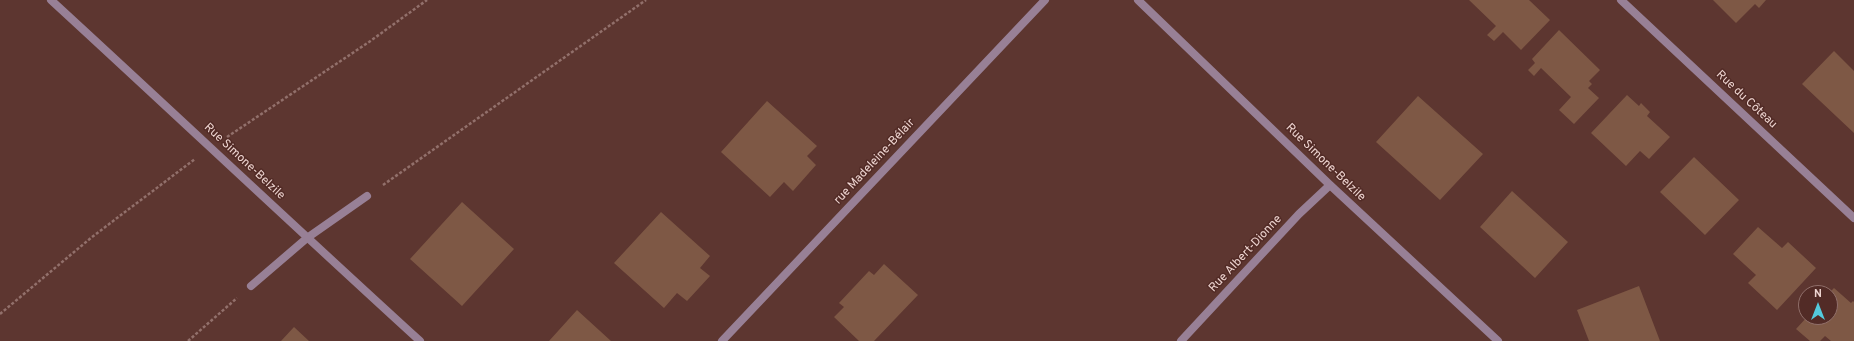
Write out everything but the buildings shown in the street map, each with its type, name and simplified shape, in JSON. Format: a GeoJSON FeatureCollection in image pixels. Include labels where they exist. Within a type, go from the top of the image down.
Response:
{"type":"FeatureCollection","features":[{"type":"Feature","properties":{"kind":"street","name":"Rue Simone-Belzile"},"geometry":{"type":"LineString","coordinates":[[51,0],[420,341]]}},
{"type":"Feature","properties":{"kind":"street","name":"rue Madeleine-Bélair"},"geometry":{"type":"LineString","coordinates":[[722,341],[1045,0]]}},
{"type":"Feature","properties":{"kind":"street","name":"Rue Simone-Belzile"},"geometry":{"type":"LineString","coordinates":[[1138,0],[1330,185],[1498,341]]}},
{"type":"Feature","properties":{"kind":"street","name":"Rue du Côteau"},"geometry":{"type":"LineString","coordinates":[[1621,0],[1854,218]]}},
{"type":"Feature","properties":{"kind":"street","name":"Rue Albert-Dionne"},"geometry":{"type":"LineString","coordinates":[[1180,341],[1299,214],[1330,185]]}},
{"type":"Feature","properties":{"kind":"street"},"geometry":{"type":"LineString","coordinates":[[251,286],[307,238],[367,196]]}},
{"type":"Feature","properties":{"kind":"path"},"geometry":{"type":"LineString","coordinates":[[367,196],[646,0]]}},
{"type":"Feature","properties":{"kind":"path"},"geometry":{"type":"LineString","coordinates":[[188,341],[230,304]]}}]}
